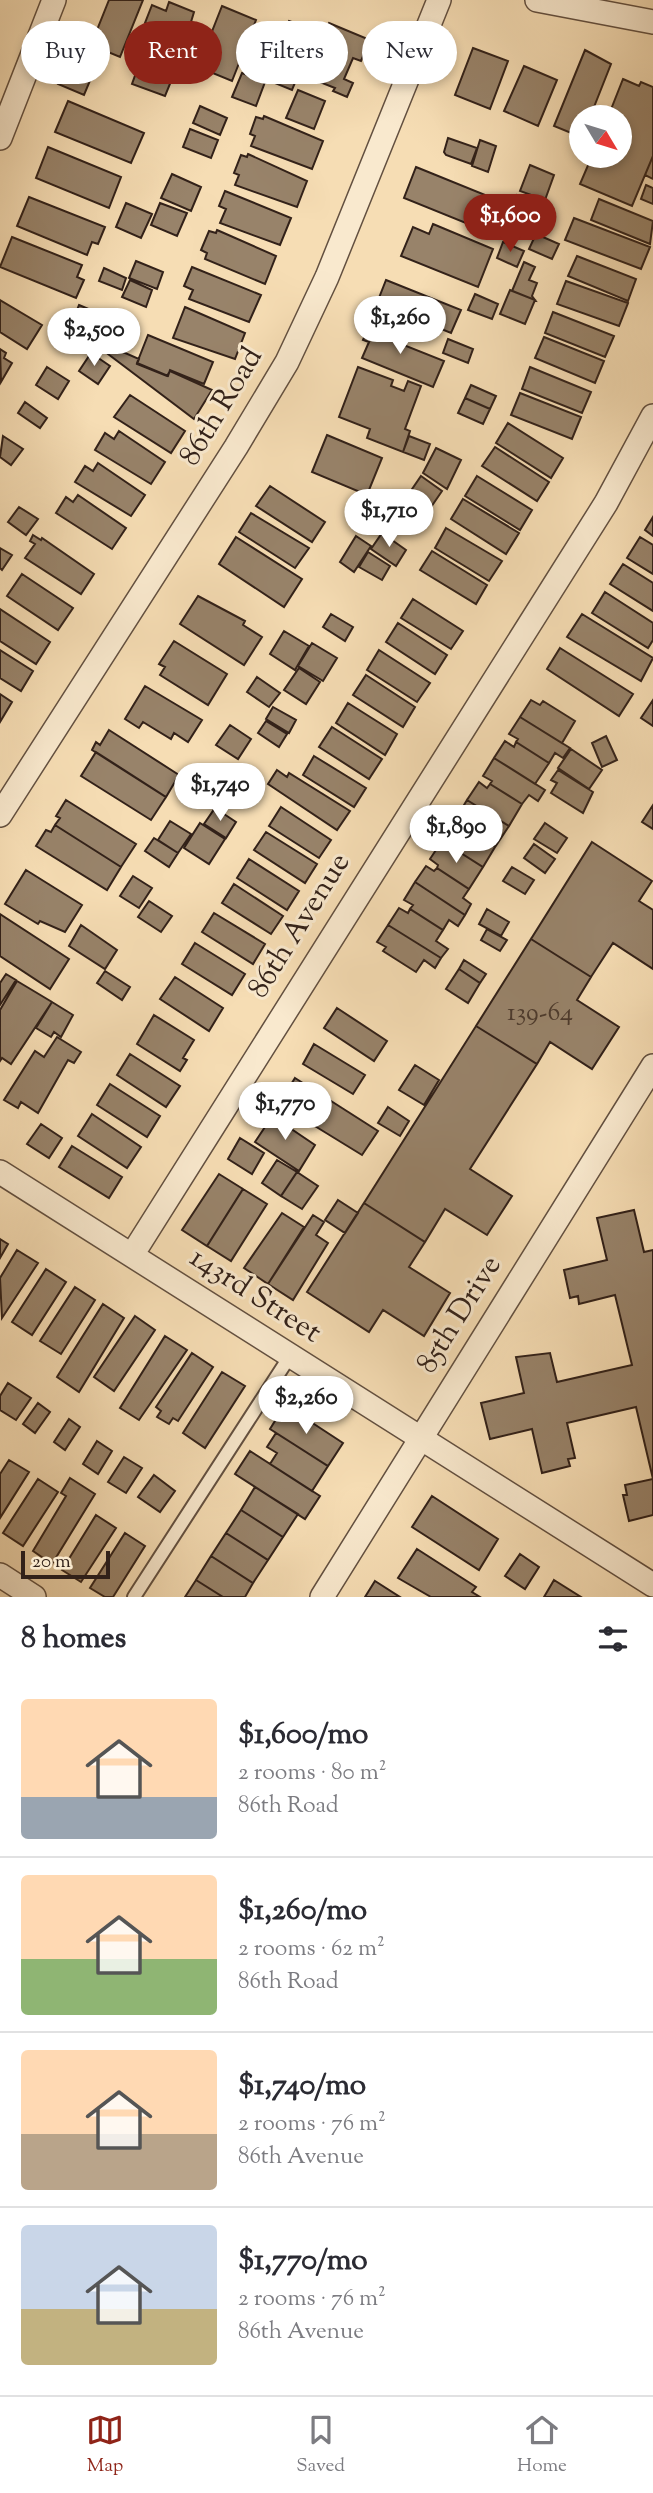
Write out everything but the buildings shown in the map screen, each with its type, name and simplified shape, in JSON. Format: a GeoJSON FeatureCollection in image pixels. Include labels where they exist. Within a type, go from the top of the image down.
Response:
{"type":"FeatureCollection","features":[{"type":"Feature","properties":{"kind":"street"},"geometry":{"type":"LineString","coordinates":[[0,138],[54,0]]}},
{"type":"Feature","properties":{"kind":"street","name":"86th Road"},"geometry":{"type":"LineString","coordinates":[[0,815],[236,447],[287,362],[327,277],[439,0]]}},
{"type":"Feature","properties":{"kind":"street"},"geometry":{"type":"LineString","coordinates":[[537,0],[653,22]]}},
{"type":"Feature","properties":{"kind":"street","name":"86th Avenue"},"geometry":{"type":"LineString","coordinates":[[132,1255],[599,514],[653,416]]}},
{"type":"Feature","properties":{"kind":"street","name":"85th Drive"},"geometry":{"type":"LineString","coordinates":[[322,1597],[653,1066]]}},
{"type":"Feature","properties":{"kind":"street","name":"143rd Street"},"geometry":{"type":"LineString","coordinates":[[0,1172],[653,1585]]}},
{"type":"Feature","properties":{"kind":"street"},"geometry":{"type":"LineString","coordinates":[[0,1576],[34,1597]]}},
{"type":"Feature","properties":{"kind":"lane"},"geometry":{"type":"LineString","coordinates":[[134,1597],[290,1356]]}}]}
